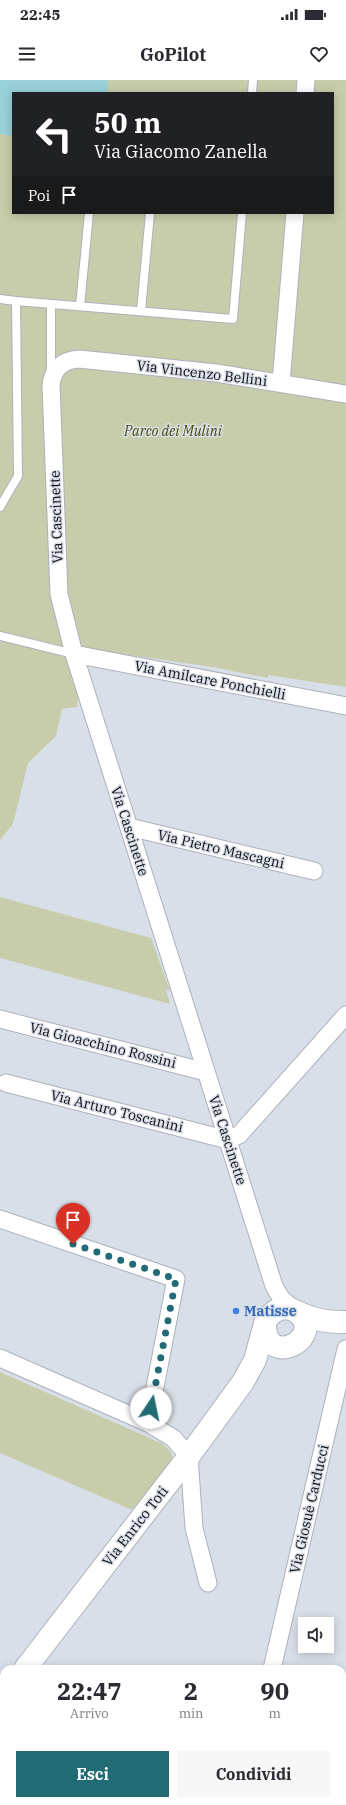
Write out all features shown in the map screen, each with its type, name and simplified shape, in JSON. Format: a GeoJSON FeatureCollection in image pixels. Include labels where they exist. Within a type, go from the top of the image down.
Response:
{"type":"FeatureCollection","features":[{"type":"Feature","properties":{"kind":"street"},"geometry":{"type":"LineString","coordinates":[[305,92],[306,80]]}},
{"type":"Feature","properties":{"kind":"street"},"geometry":{"type":"LineString","coordinates":[[281,384],[295,214]]}},
{"type":"Feature","properties":{"kind":"street","name":"Via Vincenzo Bellini"},"geometry":{"type":"LineString","coordinates":[[59,366],[65,362],[79,359],[216,373],[346,394]]}},
{"type":"Feature","properties":{"kind":"street","name":"Via Cascinette"},"geometry":{"type":"LineString","coordinates":[[59,366],[55,372],[51,385],[59,594],[74,654],[274,1286],[275,1299],[266,1323]]}},
{"type":"Feature","properties":{"kind":"street","name":"Via Amilcare Ponchielli"},"geometry":{"type":"LineString","coordinates":[[74,654],[346,706]]}},
{"type":"Feature","properties":{"kind":"street","name":"Via Pietro Mascagni"},"geometry":{"type":"LineString","coordinates":[[129,827],[314,871]]}},
{"type":"Feature","properties":{"kind":"street"},"geometry":{"type":"LineString","coordinates":[[228,1140],[240,1135],[346,1015]]}},
{"type":"Feature","properties":{"kind":"street","name":"Via Gioacchino Rossini"},"geometry":{"type":"LineString","coordinates":[[0,1019],[206,1072]]}},
{"type":"Feature","properties":{"kind":"street","name":"Via Arturo Toscanini"},"geometry":{"type":"LineString","coordinates":[[6,1083],[228,1140]]}},
{"type":"Feature","properties":{"kind":"street"},"geometry":{"type":"LineString","coordinates":[[0,1219],[176,1279],[148,1423]]}},
{"type":"Feature","properties":{"kind":"street","name":"Via Cascinette"},"geometry":{"type":"LineString","coordinates":[[274,1286],[283,1301],[295,1311]]}},
{"type":"Feature","properties":{"kind":"street","name":"Via Enrico Toti"},"geometry":{"type":"LineString","coordinates":[[28,1665],[243,1382],[256,1360],[266,1323],[270,1314],[281,1308],[287,1308],[314,1320],[346,1323]]}},
{"type":"Feature","properties":{"kind":"street"},"geometry":{"type":"LineString","coordinates":[[266,1323],[265,1332],[272,1343],[283,1348],[296,1344],[304,1333],[304,1327],[303,1320],[295,1311]]}},
{"type":"Feature","properties":{"kind":"street","name":"Via Enrico Toti"},"geometry":{"type":"LineString","coordinates":[[243,1382],[274,1355],[327,1330],[346,1323]]}},
{"type":"Feature","properties":{"kind":"street","name":"Via Giosuè Carducci"},"geometry":{"type":"LineString","coordinates":[[273,1665],[346,1350]]}},
{"type":"Feature","properties":{"kind":"street"},"geometry":{"type":"LineString","coordinates":[[0,1358],[148,1423],[173,1438],[188,1456],[194,1528],[208,1583]]}},
{"type":"Feature","properties":{"kind":"lane"},"geometry":{"type":"LineString","coordinates":[[252,92],[253,80]]}},
{"type":"Feature","properties":{"kind":"lane"},"geometry":{"type":"LineString","coordinates":[[80,306],[89,214]]}},
{"type":"Feature","properties":{"kind":"lane"},"geometry":{"type":"LineString","coordinates":[[141,311],[150,214]]}},
{"type":"Feature","properties":{"kind":"lane"},"geometry":{"type":"LineString","coordinates":[[0,299],[233,319],[242,214]]}},
{"type":"Feature","properties":{"kind":"lane"},"geometry":{"type":"LineString","coordinates":[[0,507],[18,476],[16,301]]}},
{"type":"Feature","properties":{"kind":"lane"},"geometry":{"type":"LineString","coordinates":[[51,304],[51,385]]}},
{"type":"Feature","properties":{"kind":"lane"},"geometry":{"type":"LineString","coordinates":[[0,636],[74,654]]}},
{"type":"Feature","properties":{"kind":"green space","name":"Parco dei Mulini"},"geometry":{"type":"Polygon","coordinates":[[[0,80],[346,80],[346,687],[268,675],[268,678],[212,667],[95,650],[81,669],[77,707],[62,709],[56,736],[28,763],[13,824],[0,840],[0,80]]]}},
{"type":"Feature","properties":{"kind":"green space"},"geometry":{"type":"Polygon","coordinates":[[[0,897],[151,938],[170,991],[166,990],[170,1004],[0,958],[0,897]]]}},
{"type":"Feature","properties":{"kind":"green space"},"geometry":{"type":"Polygon","coordinates":[[[0,1372],[161,1443],[170,1452],[172,1456],[172,1463],[132,1510],[0,1453],[0,1372]]]}},
{"type":"Feature","properties":{"kind":"water"},"geometry":{"type":"Polygon","coordinates":[[[0,80],[108,80],[107,92],[12,92],[12,136],[0,134],[0,80]]]}},
{"type":"Feature","properties":{"kind":"place","name":"Matisse"},"geometry":{"type":"Point","coordinates":[236,1311]}},
{"type":"Feature","properties":{"kind":"route"},"geometry":{"type":"LineString","coordinates":[[73,1244],[176,1279],[151,1408]]}}]}
